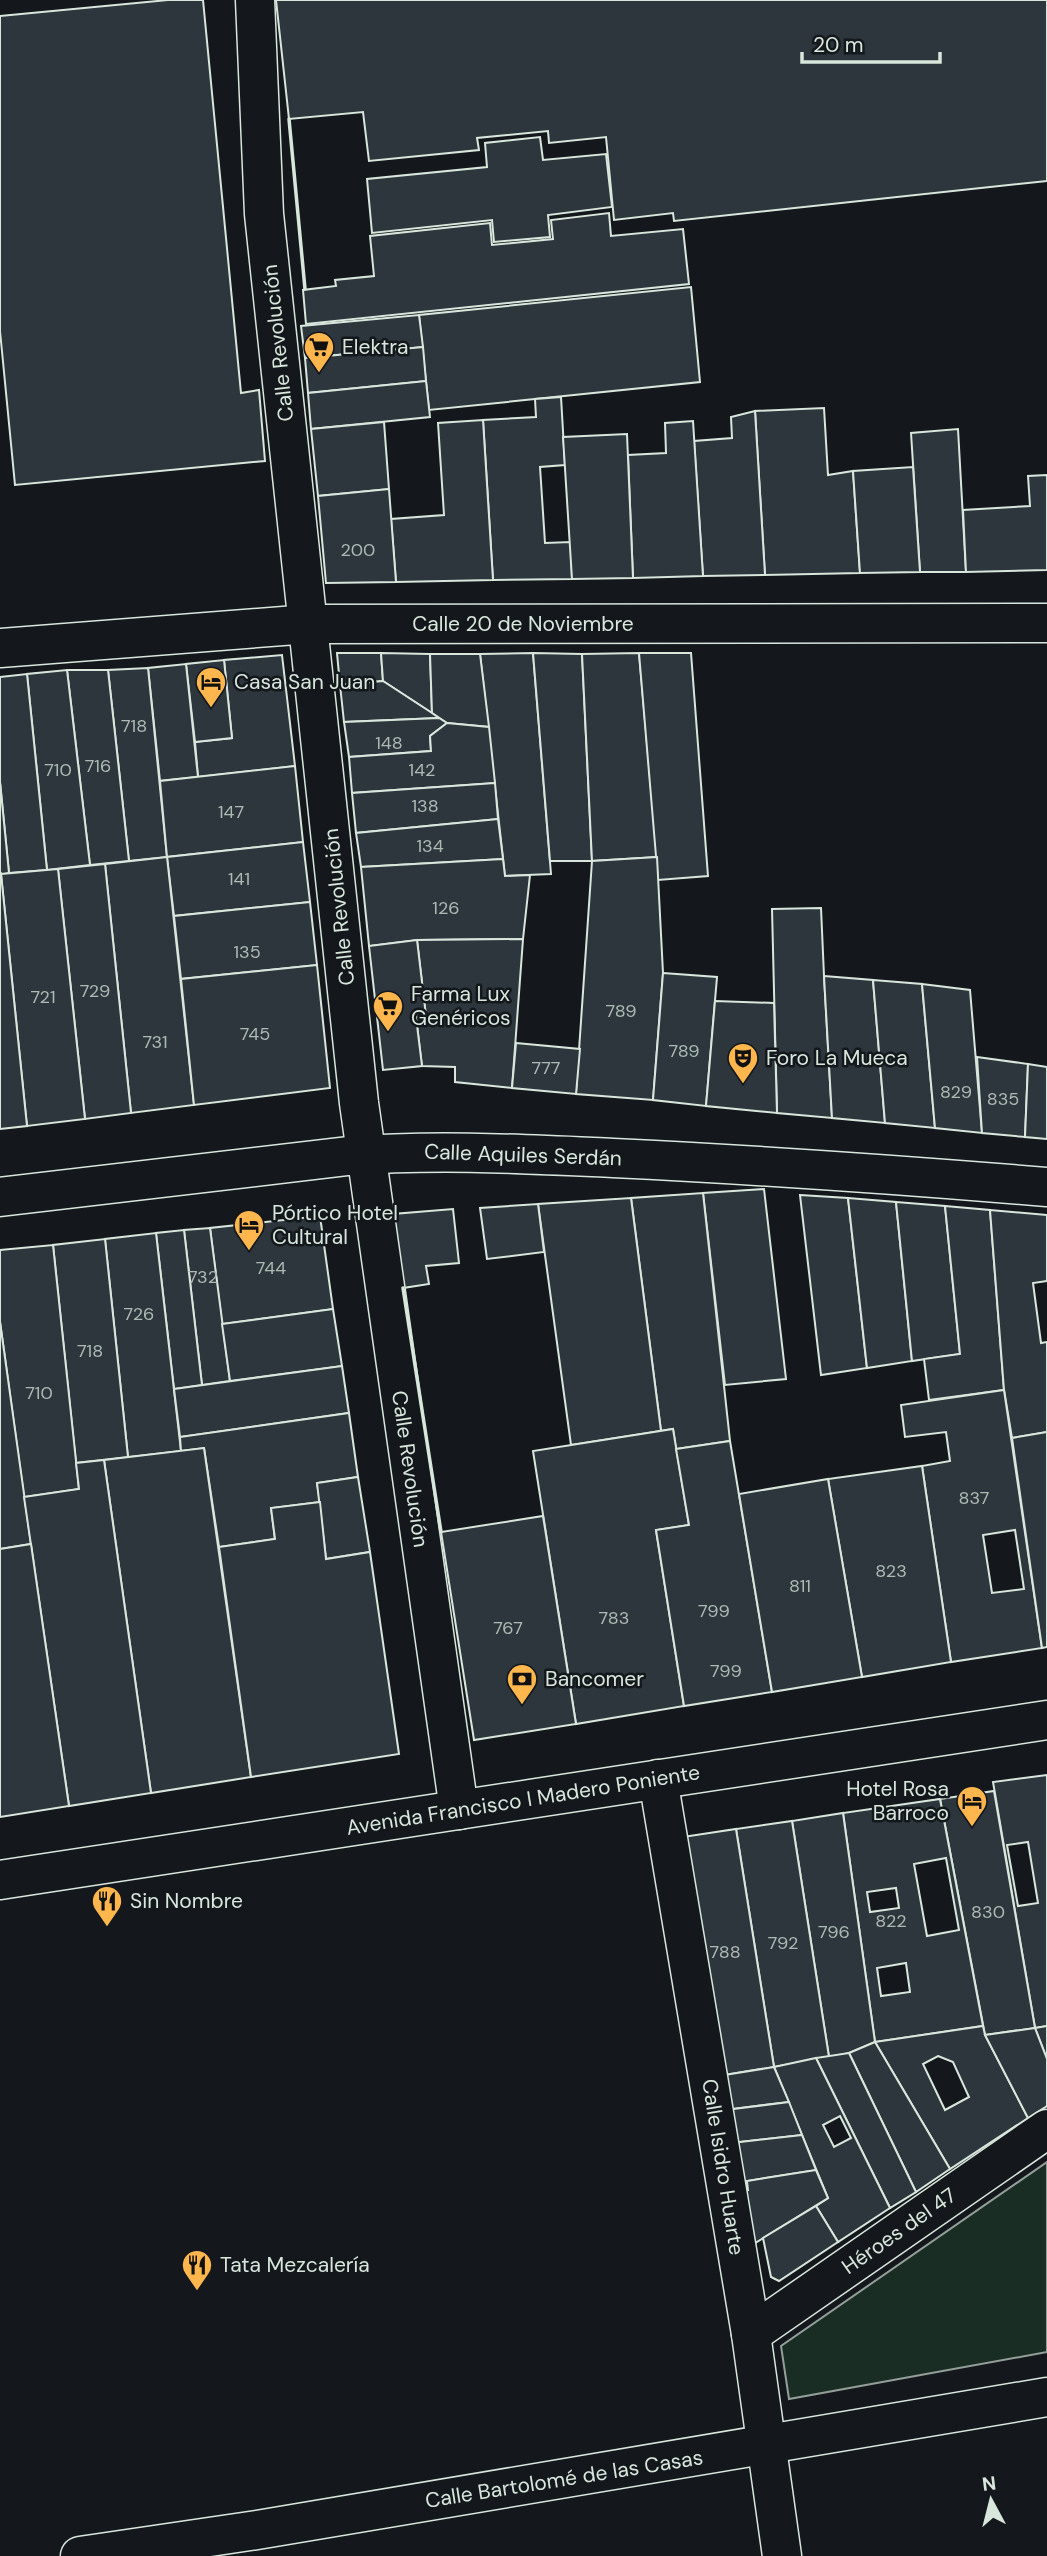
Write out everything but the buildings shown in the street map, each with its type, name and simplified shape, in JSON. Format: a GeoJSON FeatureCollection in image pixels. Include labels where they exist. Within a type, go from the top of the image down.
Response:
{"type":"FeatureCollection","features":[{"type":"Feature","properties":{"kind":"street","name":"Calle Revolución"},"geometry":{"type":"LineString","coordinates":[[255,0],[264,214],[366,1154],[459,1810]]}},
{"type":"Feature","properties":{"kind":"street","name":"Calle 20 de Noviembre"},"geometry":{"type":"LineString","coordinates":[[0,648],[309,624],[1047,623]]}},
{"type":"Feature","properties":{"kind":"street","name":"Calle Aquiles Serdán"},"geometry":{"type":"LineString","coordinates":[[0,1198],[366,1154],[457,1151],[779,1166],[1047,1187]]}},
{"type":"Feature","properties":{"kind":"street","name":"Avenida Francisco I Madero Poniente"},"geometry":{"type":"LineString","coordinates":[[0,1880],[1047,1720]]}},
{"type":"Feature","properties":{"kind":"street","name":"Calle Isidro Huarte"},"geometry":{"type":"LineString","coordinates":[[657,1779],[751,2334],[782,2556]]}},
{"type":"Feature","properties":{"kind":"street","name":"Héroes del 47"},"geometry":{"type":"LineString","coordinates":[[751,2334],[1047,2129]]}},
{"type":"Feature","properties":{"kind":"street","name":"Calle Bartolomé de las Casas"},"geometry":{"type":"LineString","coordinates":[[80,2556],[258,2543],[766,2446],[1047,2397]]}},
{"type":"Feature","properties":{"kind":"green space"},"geometry":{"type":"Polygon","coordinates":[[[1047,2162],[1047,2352],[789,2399],[781,2346],[1047,2162]]]}},
{"type":"Feature","properties":{"kind":"wall"},"geometry":{"type":"LineString","coordinates":[[289,119],[305,289]]}},
{"type":"Feature","properties":{"kind":"wall"},"geometry":{"type":"LineString","coordinates":[[403,1288],[441,1532]]}},
{"type":"Feature","properties":{"kind":"place","name":"Elektra"},"geometry":{"type":"Point","coordinates":[319,374]}},
{"type":"Feature","properties":{"kind":"place","name":"Casa San Juan"},"geometry":{"type":"Point","coordinates":[211,709]}},
{"type":"Feature","properties":{"kind":"place","name":"Farma Lux Genéricos"},"geometry":{"type":"Point","coordinates":[388,1033]}},
{"type":"Feature","properties":{"kind":"place","name":"Foro La Mueca"},"geometry":{"type":"Point","coordinates":[743,1085]}},
{"type":"Feature","properties":{"kind":"place","name":"Pórtico Hotel Cultural"},"geometry":{"type":"Point","coordinates":[249,1252]}},
{"type":"Feature","properties":{"kind":"place","name":"Bancomer"},"geometry":{"type":"Point","coordinates":[522,1706]}},
{"type":"Feature","properties":{"kind":"place","name":"Hotel Rosa Barroco"},"geometry":{"type":"Point","coordinates":[972,1828]}},
{"type":"Feature","properties":{"kind":"place","name":"Sin Nombre"},"geometry":{"type":"Point","coordinates":[107,1928]}},
{"type":"Feature","properties":{"kind":"place","name":"Tata Mezcalería"},"geometry":{"type":"Point","coordinates":[197,2292]}}]}
